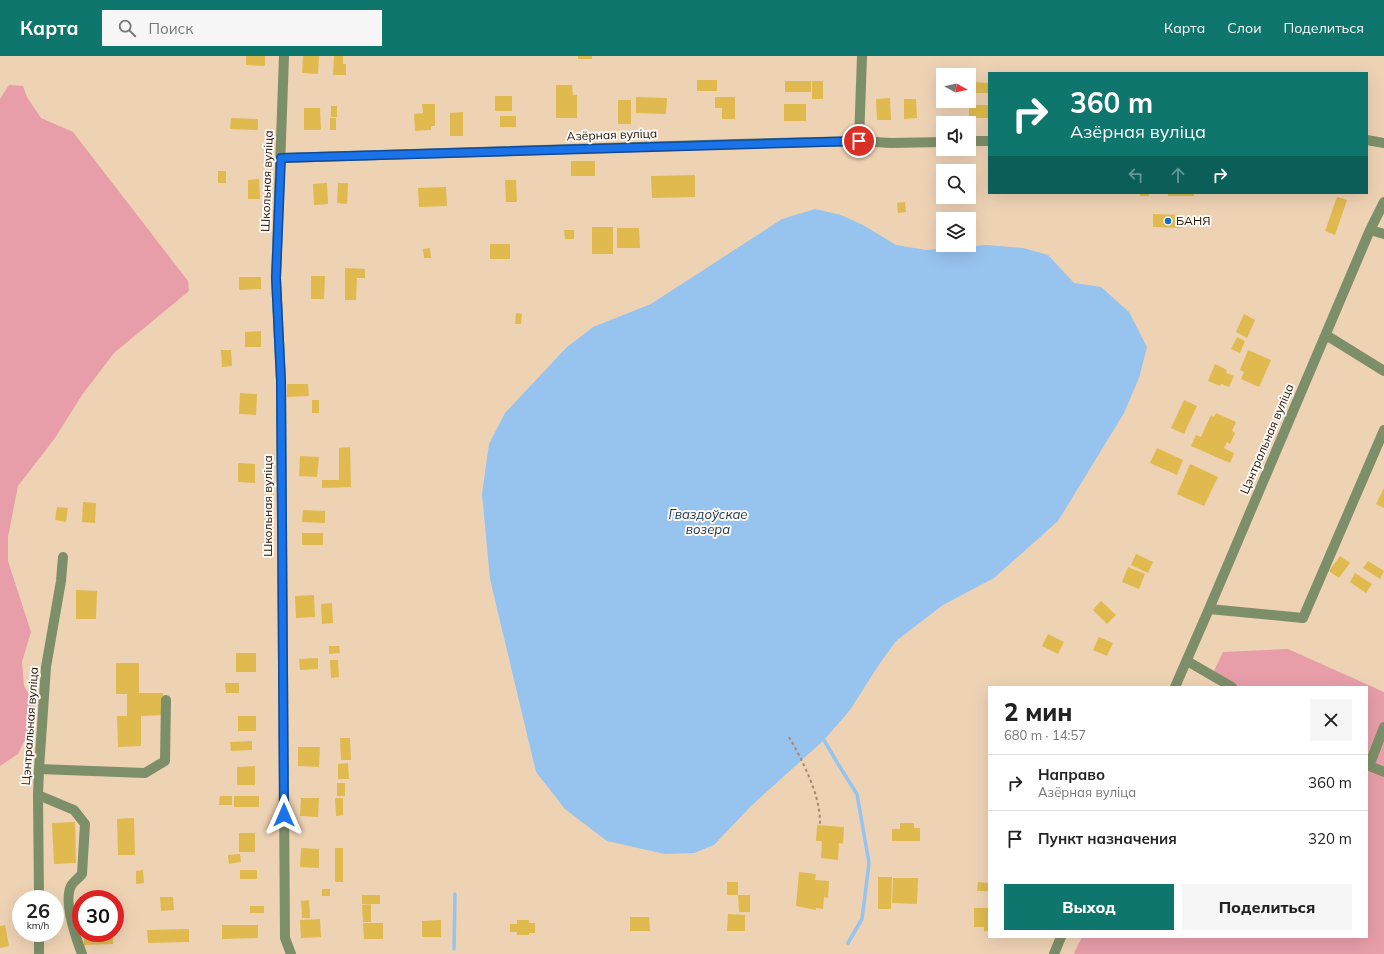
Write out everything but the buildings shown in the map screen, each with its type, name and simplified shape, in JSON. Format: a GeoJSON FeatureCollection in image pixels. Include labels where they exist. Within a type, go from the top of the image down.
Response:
{"type":"FeatureCollection","features":[{"type":"Feature","properties":{"kind":"street","name":"Школьная вуліца"},"geometry":{"type":"LineString","coordinates":[[284,56],[276,278],[281,381],[284,938],[291,954]]}},
{"type":"Feature","properties":{"kind":"street"},"geometry":{"type":"LineString","coordinates":[[859,141],[862,56]]}},
{"type":"Feature","properties":{"kind":"street"},"geometry":{"type":"LineString","coordinates":[[976,141],[988,140]]}},
{"type":"Feature","properties":{"kind":"street"},"geometry":{"type":"LineString","coordinates":[[1368,140],[1384,143]]}},
{"type":"Feature","properties":{"kind":"street","name":"Азёрная вуліца"},"geometry":{"type":"LineString","coordinates":[[281,158],[859,141],[891,143],[936,142]]}},
{"type":"Feature","properties":{"kind":"street","name":"Цэнтральная вуліца"},"geometry":{"type":"LineString","coordinates":[[1175,686],[1370,230],[1384,202]]}},
{"type":"Feature","properties":{"kind":"street"},"geometry":{"type":"LineString","coordinates":[[1370,230],[1384,234]]}},
{"type":"Feature","properties":{"kind":"street"},"geometry":{"type":"LineString","coordinates":[[1326,335],[1384,371]]}},
{"type":"Feature","properties":{"kind":"street"},"geometry":{"type":"LineString","coordinates":[[1209,609],[1303,618],[1384,430]]}},
{"type":"Feature","properties":{"kind":"street","name":"Цэнтральная вуліца"},"geometry":{"type":"LineString","coordinates":[[39,890],[38,795],[46,667],[63,557]]}},
{"type":"Feature","properties":{"kind":"street"},"geometry":{"type":"LineString","coordinates":[[1187,661],[1230,686]]}},
{"type":"Feature","properties":{"kind":"street"},"geometry":{"type":"LineString","coordinates":[[39,769],[144,773],[165,761],[166,700]]}},
{"type":"Feature","properties":{"kind":"street"},"geometry":{"type":"LineString","coordinates":[[1384,727],[1368,765],[1384,772]]}},
{"type":"Feature","properties":{"kind":"street"},"geometry":{"type":"LineString","coordinates":[[38,795],[74,810],[85,824],[82,874],[71,886],[68,903],[77,942],[82,954]]}},
{"type":"Feature","properties":{"kind":"street"},"geometry":{"type":"LineString","coordinates":[[1054,954],[1062,938]]}},
{"type":"Feature","properties":{"kind":"street"},"geometry":{"type":"LineString","coordinates":[[39,942],[39,954]]}},
{"type":"Feature","properties":{"kind":"path"},"geometry":{"type":"LineString","coordinates":[[790,737],[805,765],[820,813],[820,824]]}},
{"type":"Feature","properties":{"kind":"shaded area"},"geometry":{"type":"Polygon","coordinates":[[[9,85],[23,86],[27,97],[41,118],[73,132],[188,281],[189,291],[114,353],[82,395],[55,438],[18,486],[8,537],[8,561],[31,632],[22,662],[24,686],[35,705],[32,726],[18,754],[0,766],[0,99],[9,85]]]}},
{"type":"Feature","properties":{"kind":"shaded area"},"geometry":{"type":"Polygon","coordinates":[[[1288,649],[1384,692],[1384,954],[1074,953],[1082,938],[1368,938],[1368,686],[1228,686],[1212,675],[1223,652],[1288,649]]]}},
{"type":"Feature","properties":{"kind":"water","name":"Гваздоўскае возера"},"geometry":{"type":"Polygon","coordinates":[[[815,209],[841,215],[863,225],[896,245],[926,250],[936,249],[936,252],[976,252],[976,246],[986,245],[1023,248],[1048,255],[1074,283],[1101,287],[1129,312],[1147,347],[1139,378],[1124,413],[1058,521],[994,578],[943,605],[896,641],[850,710],[824,740],[751,806],[714,845],[694,853],[665,854],[607,841],[565,809],[536,772],[490,579],[482,494],[489,444],[505,413],[566,348],[593,327],[651,304],[782,219],[815,209]]]}},
{"type":"Feature","properties":{"kind":"waterway"},"geometry":{"type":"LineString","coordinates":[[824,740],[857,794],[869,863],[862,919],[848,943]]}},
{"type":"Feature","properties":{"kind":"waterway"},"geometry":{"type":"LineString","coordinates":[[454,949],[455,894]]}},
{"type":"Feature","properties":{"kind":"place","name":"БАНЯ"},"geometry":{"type":"Point","coordinates":[1168,221]}},
{"type":"Feature","properties":{"kind":"route"},"geometry":{"type":"LineString","coordinates":[[284,815],[281,381],[276,278],[281,158],[859,141]]}}]}
